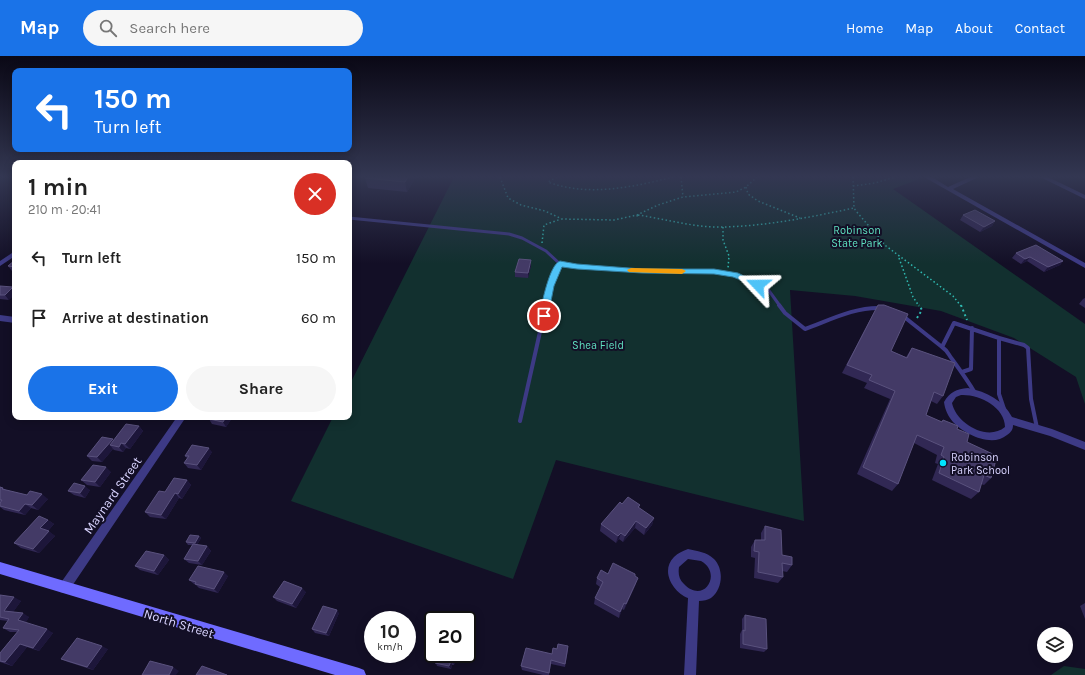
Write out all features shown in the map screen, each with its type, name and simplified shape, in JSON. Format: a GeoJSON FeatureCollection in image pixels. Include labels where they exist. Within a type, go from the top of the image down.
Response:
{"type":"FeatureCollection","features":[{"type":"Feature","properties":{"kind":"main road","name":"North Street"},"geometry":{"type":"LineString","coordinates":[[0,568],[356,675]]}},
{"type":"Feature","properties":{"kind":"street"},"geometry":{"type":"LineString","coordinates":[[979,206],[1085,266]]}},
{"type":"Feature","properties":{"kind":"street"},"geometry":{"type":"LineString","coordinates":[[0,264],[12,255]]}},
{"type":"Feature","properties":{"kind":"street"},"geometry":{"type":"LineString","coordinates":[[0,318],[12,320]]}},
{"type":"Feature","properties":{"kind":"street"},"geometry":{"type":"LineString","coordinates":[[961,392],[975,393],[990,399],[1004,411],[1010,424],[1007,431],[1000,436],[976,433],[959,423],[949,410],[948,405],[950,398],[961,392]]}},
{"type":"Feature","properties":{"kind":"street","name":"Maynard Street"},"geometry":{"type":"LineString","coordinates":[[64,588],[180,420]]}},
{"type":"Feature","properties":{"kind":"street"},"geometry":{"type":"LineString","coordinates":[[1009,420],[1037,428],[1085,446]]}},
{"type":"Feature","properties":{"kind":"street"},"geometry":{"type":"LineString","coordinates":[[688,554],[697,555],[709,561],[717,577],[716,585],[711,592],[704,596],[694,596],[681,589],[674,576],[674,568],[678,560],[688,554]]}},
{"type":"Feature","properties":{"kind":"street"},"geometry":{"type":"LineString","coordinates":[[690,675],[694,596]]}},
{"type":"Feature","properties":{"kind":"lane"},"geometry":{"type":"LineString","coordinates":[[352,218],[510,234],[542,248],[560,264],[577,267],[642,271],[714,271],[727,273],[767,288],[785,313],[805,329],[861,309],[872,307],[889,311]]}},
{"type":"Feature","properties":{"kind":"lane"},"geometry":{"type":"LineString","coordinates":[[520,421],[550,286],[560,264]]}},
{"type":"Feature","properties":{"kind":"lane"},"geometry":{"type":"LineString","coordinates":[[896,313],[948,351],[950,357],[962,372],[975,393]]}},
{"type":"Feature","properties":{"kind":"lane"},"geometry":{"type":"LineString","coordinates":[[942,347],[954,323],[1024,345],[1028,348],[1031,399],[1037,428]]}},
{"type":"Feature","properties":{"kind":"lane"},"geometry":{"type":"LineString","coordinates":[[962,372],[971,369],[972,328]]}},
{"type":"Feature","properties":{"kind":"lane"},"geometry":{"type":"LineString","coordinates":[[999,338],[999,394],[1004,411]]}},
{"type":"Feature","properties":{"kind":"path"},"geometry":{"type":"LineString","coordinates":[[526,206],[544,211],[562,219]]}},
{"type":"Feature","properties":{"kind":"path"},"geometry":{"type":"LineString","coordinates":[[542,248],[544,226],[562,219],[614,220],[637,215],[656,206]]}},
{"type":"Feature","properties":{"kind":"path"},"geometry":{"type":"LineString","coordinates":[[770,206],[802,219]]}},
{"type":"Feature","properties":{"kind":"path"},"geometry":{"type":"LineString","coordinates":[[637,215],[706,226],[723,227],[802,219],[854,208],[864,222],[899,257],[953,296],[960,303],[967,321],[972,328]]}},
{"type":"Feature","properties":{"kind":"path"},"geometry":{"type":"LineString","coordinates":[[637,215],[638,219]]}},
{"type":"Feature","properties":{"kind":"path"},"geometry":{"type":"LineString","coordinates":[[723,227],[723,239],[729,251],[730,260],[727,273]]}},
{"type":"Feature","properties":{"kind":"path"},"geometry":{"type":"LineString","coordinates":[[899,257],[913,297],[922,310],[914,325]]}},
{"type":"Feature","properties":{"kind":"green space","name":"Shea Field"},"geometry":{"type":"Polygon","coordinates":[[[439,206],[917,206],[1085,324],[1085,404],[1076,377],[1014,338],[941,311],[855,296],[790,290],[804,521],[556,460],[513,579],[291,501],[332,420],[352,420],[352,380],[439,206]]]}},
{"type":"Feature","properties":{"kind":"green space"},"geometry":{"type":"Polygon","coordinates":[[[1064,666],[1085,669],[1085,675],[1051,675],[1064,666]]]}},
{"type":"Feature","properties":{"kind":"building"},"geometry":{"type":"Polygon","coordinates":[[[975,210],[995,221],[984,227],[963,215],[975,210]]]}},
{"type":"Feature","properties":{"kind":"building"},"geometry":{"type":"Polygon","coordinates":[[[1036,245],[1063,261],[1048,267],[1030,257],[1025,259],[1016,253],[1036,245]]]}},
{"type":"Feature","properties":{"kind":"building"},"geometry":{"type":"Polygon","coordinates":[[[519,259],[531,260],[528,273],[515,272],[519,259]]]}},
{"type":"Feature","properties":{"kind":"building"},"geometry":{"type":"Polygon","coordinates":[[[0,286],[12,287],[5,295],[0,295],[0,286]]]}},
{"type":"Feature","properties":{"kind":"building"},"geometry":{"type":"Polygon","coordinates":[[[878,305],[884,305],[908,314],[891,351],[907,358],[912,348],[955,363],[943,396],[934,392],[926,415],[942,422],[943,420],[958,426],[957,429],[969,434],[967,442],[997,456],[991,478],[984,475],[979,492],[939,473],[944,457],[941,455],[944,447],[917,435],[898,484],[863,467],[895,391],[869,380],[872,375],[847,365],[878,305]]]}},
{"type":"Feature","properties":{"kind":"building"},"geometry":{"type":"Polygon","coordinates":[[[214,420],[224,420],[223,422],[214,420]]]}},
{"type":"Feature","properties":{"kind":"building"},"geometry":{"type":"Polygon","coordinates":[[[126,424],[139,426],[125,444],[121,443],[119,447],[110,445],[126,424]]]}},
{"type":"Feature","properties":{"kind":"building"},"geometry":{"type":"Polygon","coordinates":[[[102,437],[113,439],[97,457],[87,456],[102,437]]]}},
{"type":"Feature","properties":{"kind":"building"},"geometry":{"type":"Polygon","coordinates":[[[192,445],[209,448],[197,465],[184,463],[189,456],[185,456],[192,445]]]}},
{"type":"Feature","properties":{"kind":"building"},"geometry":{"type":"Polygon","coordinates":[[[93,465],[106,467],[95,482],[81,480],[93,465]]]}},
{"type":"Feature","properties":{"kind":"building"},"geometry":{"type":"Polygon","coordinates":[[[174,478],[187,480],[178,494],[175,493],[161,515],[145,512],[159,491],[165,492],[174,478]]]}},
{"type":"Feature","properties":{"kind":"building"},"geometry":{"type":"Polygon","coordinates":[[[74,483],[85,486],[80,493],[68,491],[74,483]]]}},
{"type":"Feature","properties":{"kind":"building"},"geometry":{"type":"Polygon","coordinates":[[[0,487],[3,488],[2,489],[27,495],[30,491],[42,494],[32,505],[25,504],[19,511],[0,506],[2,500],[0,500],[0,487]]]}},
{"type":"Feature","properties":{"kind":"building"},"geometry":{"type":"Polygon","coordinates":[[[628,497],[640,505],[638,507],[654,518],[646,528],[636,521],[625,536],[621,533],[618,536],[601,524],[620,502],[622,504],[628,497]]]}},
{"type":"Feature","properties":{"kind":"building"},"geometry":{"type":"Polygon","coordinates":[[[39,516],[48,520],[40,528],[49,531],[33,549],[14,543],[39,516]]]}},
{"type":"Feature","properties":{"kind":"building"},"geometry":{"type":"Polygon","coordinates":[[[765,526],[781,530],[782,555],[792,557],[792,565],[782,563],[783,577],[758,572],[759,552],[754,551],[755,540],[765,540],[765,526]]]}},
{"type":"Feature","properties":{"kind":"building"},"geometry":{"type":"Polygon","coordinates":[[[190,535],[199,536],[195,543],[186,542],[190,535]]]}},
{"type":"Feature","properties":{"kind":"building"},"geometry":{"type":"Polygon","coordinates":[[[193,544],[207,546],[198,561],[184,559],[193,544]]]}},
{"type":"Feature","properties":{"kind":"building"},"geometry":{"type":"Polygon","coordinates":[[[146,551],[164,555],[154,571],[135,566],[146,551]]]}},
{"type":"Feature","properties":{"kind":"building"},"geometry":{"type":"Polygon","coordinates":[[[613,563],[635,574],[638,578],[626,604],[624,603],[620,612],[595,598],[603,582],[597,578],[601,570],[608,574],[613,563]]]}},
{"type":"Feature","properties":{"kind":"building"},"geometry":{"type":"Polygon","coordinates":[[[198,566],[224,572],[214,589],[195,584],[196,582],[189,580],[198,566]]]}},
{"type":"Feature","properties":{"kind":"building"},"geometry":{"type":"Polygon","coordinates":[[[284,581],[302,588],[292,604],[273,597],[284,581]]]}},
{"type":"Feature","properties":{"kind":"building"},"geometry":{"type":"Polygon","coordinates":[[[0,595],[14,597],[4,611],[23,613],[18,620],[47,629],[33,648],[20,644],[5,662],[0,661],[0,653],[19,630],[3,628],[9,619],[0,617],[0,595]]]}},
{"type":"Feature","properties":{"kind":"building"},"geometry":{"type":"Polygon","coordinates":[[[323,606],[337,610],[326,633],[312,629],[323,606]]]}},
{"type":"Feature","properties":{"kind":"building"},"geometry":{"type":"Polygon","coordinates":[[[745,615],[766,619],[767,649],[743,644],[745,615]]]}},
{"type":"Feature","properties":{"kind":"building"},"geometry":{"type":"Polygon","coordinates":[[[77,638],[102,646],[87,667],[61,659],[77,638]]]}},
{"type":"Feature","properties":{"kind":"building"},"geometry":{"type":"Polygon","coordinates":[[[558,644],[568,646],[565,664],[551,660],[549,673],[521,666],[526,648],[552,654],[553,648],[557,649],[558,644]]]}},
{"type":"Feature","properties":{"kind":"building"},"geometry":{"type":"Polygon","coordinates":[[[150,661],[173,667],[169,675],[142,675],[150,661]]]}},
{"type":"Feature","properties":{"kind":"building"},"geometry":{"type":"Polygon","coordinates":[[[435,663],[450,663],[449,666],[435,663]]]}},
{"type":"Feature","properties":{"kind":"building"},"geometry":{"type":"Polygon","coordinates":[[[202,666],[227,675],[196,675],[202,666]]]}},
{"type":"Feature","properties":{"kind":"slow traffic"},"geometry":{"type":"LineString","coordinates":[[631,270],[682,271]]}},
{"type":"Feature","properties":{"kind":"place","name":"Robinson Park School"},"geometry":{"type":"Point","coordinates":[943,463]}},
{"type":"Feature","properties":{"kind":"route"},"geometry":{"type":"LineString","coordinates":[[544,316],[550,286],[560,264],[577,267],[642,271],[714,271],[735,275],[758,285]]}},
{"type":"Feature","properties":{"kind":"park label","name":"Robinson State Park"},"geometry":{"type":"Point","coordinates":[857,236]}}]}
